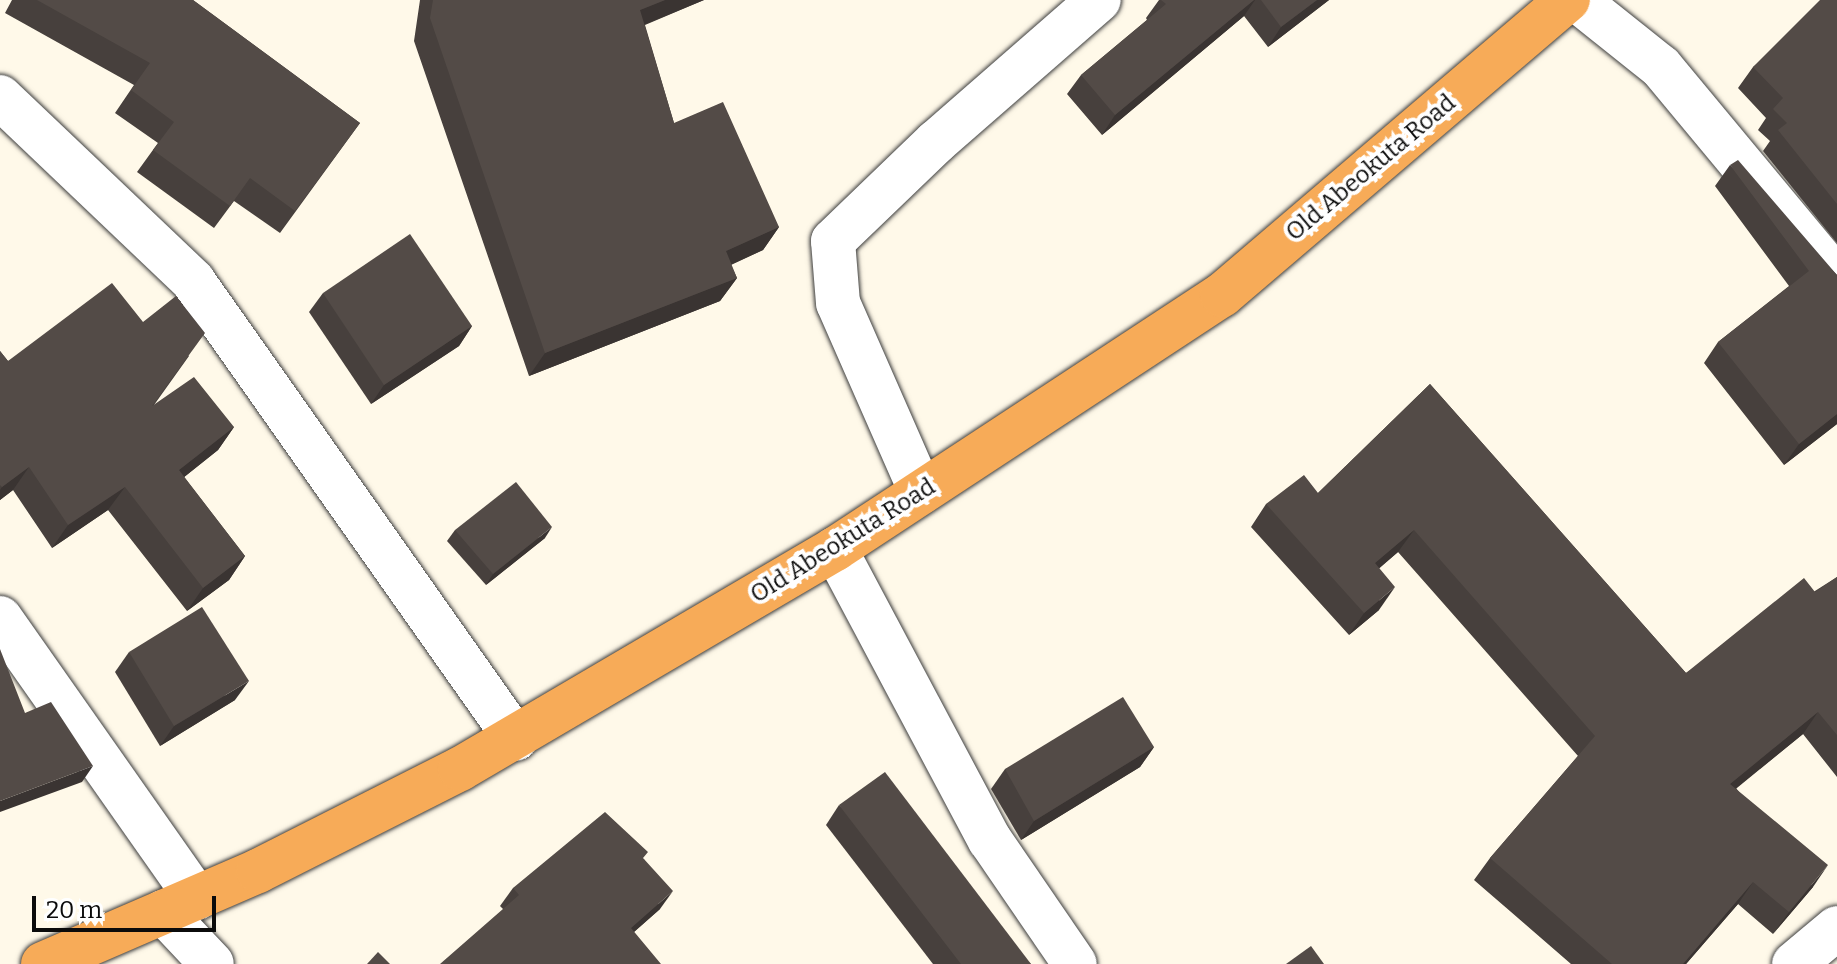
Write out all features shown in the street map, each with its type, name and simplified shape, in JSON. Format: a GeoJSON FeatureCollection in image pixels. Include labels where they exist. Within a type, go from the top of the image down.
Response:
{"type":"FeatureCollection","features":[{"type":"Feature","properties":{"kind":"highway","name":"Old Abeokuta Road"},"geometry":{"type":"LineString","coordinates":[[43,964],[180,905],[516,739],[835,549],[1222,295],[1568,0]]}},
{"type":"Feature","properties":{"kind":"street"},"geometry":{"type":"LineString","coordinates":[[921,492],[838,303],[833,241],[936,142],[1099,0]]}},
{"type":"Feature","properties":{"kind":"street"},"geometry":{"type":"LineString","coordinates":[[1577,0],[1661,67],[1837,279]]}},
{"type":"Feature","properties":{"kind":"street"},"geometry":{"type":"LineString","coordinates":[[0,97],[193,281],[516,739]]}},
{"type":"Feature","properties":{"kind":"street"},"geometry":{"type":"LineString","coordinates":[[835,549],[990,840],[1075,964]]}},
{"type":"Feature","properties":{"kind":"street"},"geometry":{"type":"LineString","coordinates":[[0,618],[180,905],[212,964]]}},
{"type":"Feature","properties":{"kind":"street"},"geometry":{"type":"LineString","coordinates":[[1794,964],[1837,928]]}},
{"type":"Feature","properties":{"kind":"building"},"geometry":{"type":"Polygon","coordinates":[[[37,0],[193,0],[360,123],[295,211],[250,178],[230,206],[153,150],[174,122],[131,90],[150,63],[37,0]]]}},
{"type":"Feature","properties":{"kind":"building"},"geometry":{"type":"Polygon","coordinates":[[[433,0],[665,0],[640,10],[674,123],[723,102],[779,227],[726,251],[737,278],[545,353],[430,18],[433,0]]]}},
{"type":"Feature","properties":{"kind":"building"},"geometry":{"type":"Polygon","coordinates":[[[1161,0],[1254,0],[1115,115],[1081,75],[1166,4],[1161,0]]]}},
{"type":"Feature","properties":{"kind":"building"},"geometry":{"type":"Polygon","coordinates":[[[1261,0],[1317,0],[1281,27],[1261,0]]]}},
{"type":"Feature","properties":{"kind":"building"},"geometry":{"type":"Polygon","coordinates":[[[1820,0],[1837,0],[1837,204],[1778,130],[1787,123],[1773,109],[1783,98],[1753,67],[1820,0]]]}},
{"type":"Feature","properties":{"kind":"building"},"geometry":{"type":"Polygon","coordinates":[[[1738,160],[1837,275],[1837,414],[1799,444],[1718,342],[1809,271],[1730,165],[1738,160]]]}},
{"type":"Feature","properties":{"kind":"building"},"geometry":{"type":"Polygon","coordinates":[[[410,234],[472,326],[384,385],[323,293],[410,234]]]}},
{"type":"Feature","properties":{"kind":"building"},"geometry":{"type":"Polygon","coordinates":[[[112,283],[143,322],[176,296],[205,333],[152,406],[194,377],[234,427],[179,470],[245,556],[203,588],[125,487],[68,525],[29,467],[2,487],[0,485],[0,351],[8,361],[112,283]]]}},
{"type":"Feature","properties":{"kind":"building"},"geometry":{"type":"Polygon","coordinates":[[[1430,384],[1686,673],[1804,578],[1815,592],[1837,577],[1837,735],[1818,712],[1730,784],[1828,865],[1789,912],[1753,882],[1683,964],[1612,964],[1490,858],[1595,736],[1414,530],[1375,563],[1395,587],[1364,613],[1266,504],[1304,475],[1318,493],[1430,384]]]}},
{"type":"Feature","properties":{"kind":"building"},"geometry":{"type":"Polygon","coordinates":[[[516,482],[552,527],[493,574],[455,530],[516,482]]]}},
{"type":"Feature","properties":{"kind":"building"},"geometry":{"type":"Polygon","coordinates":[[[202,607],[249,681],[174,726],[129,652],[202,607]]]}},
{"type":"Feature","properties":{"kind":"building"},"geometry":{"type":"Polygon","coordinates":[[[0,649],[25,713],[51,702],[93,766],[0,801],[0,649]]]}},
{"type":"Feature","properties":{"kind":"building"},"geometry":{"type":"Polygon","coordinates":[[[1123,697],[1154,747],[1034,821],[1005,769],[1123,697]]]}},
{"type":"Feature","properties":{"kind":"building"},"geometry":{"type":"Polygon","coordinates":[[[885,772],[1031,964],[961,964],[839,805],[885,772]]]}},
{"type":"Feature","properties":{"kind":"building"},"geometry":{"type":"Polygon","coordinates":[[[605,812],[648,852],[643,858],[673,891],[631,928],[661,964],[440,964],[519,895],[513,888],[605,812]]]}},
{"type":"Feature","properties":{"kind":"building"},"geometry":{"type":"Polygon","coordinates":[[[1311,946],[1324,964],[1286,964],[1311,946]]]}},
{"type":"Feature","properties":{"kind":"building"},"geometry":{"type":"Polygon","coordinates":[[[378,952],[390,964],[367,964],[378,952]]]}}]}
